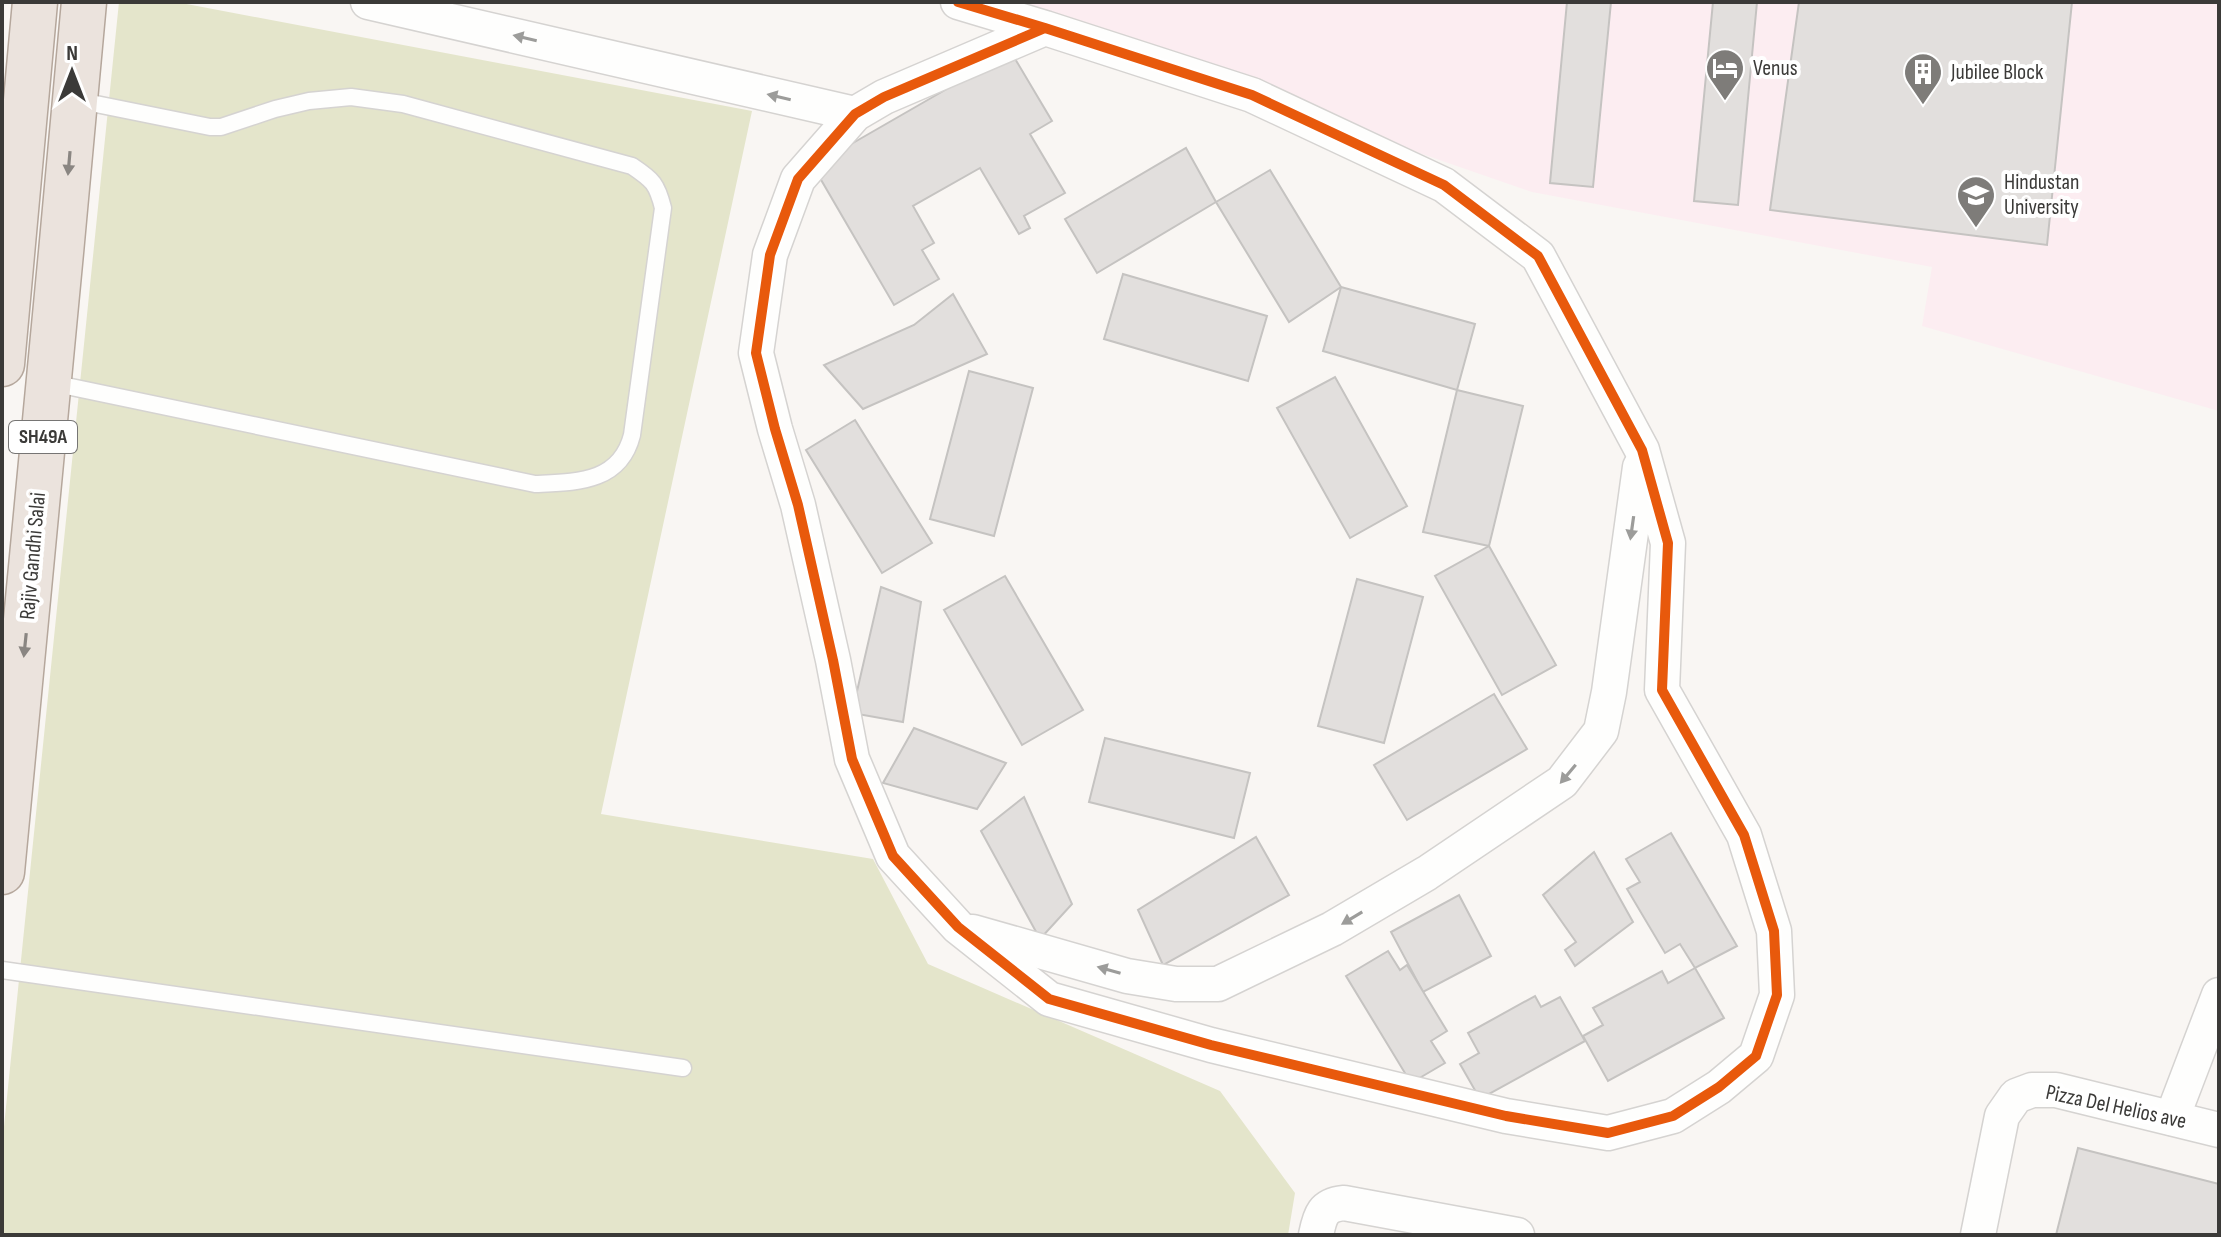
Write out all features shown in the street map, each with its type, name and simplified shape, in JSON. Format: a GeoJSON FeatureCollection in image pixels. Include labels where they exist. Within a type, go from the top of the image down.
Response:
{"type":"FeatureCollection","features":[{"type":"Feature","properties":{"kind":"main road"},"geometry":{"type":"LineString","coordinates":[[2,364],[35,2]]}},
{"type":"Feature","properties":{"kind":"main road","name":"Rajiv Gandhi Salai"},"geometry":{"type":"LineString","coordinates":[[2,872],[16,594],[48,382],[84,2]]}},
{"type":"Feature","properties":{"kind":"street"},"geometry":{"type":"LineString","coordinates":[[368,2],[855,114]]}},
{"type":"Feature","properties":{"kind":"street"},"geometry":{"type":"LineString","coordinates":[[958,2],[1045,28],[1252,95],[1444,185],[1538,256],[1642,450],[1668,543],[1662,690],[1744,835],[1774,931],[1777,995],[1756,1056],[1719,1087],[1673,1116],[1608,1133],[1506,1116],[1211,1045],[1049,999],[958,927],[893,856],[852,759],[798,505],[756,353],[770,255],[798,179],[855,114],[884,97],[1045,28]]}},
{"type":"Feature","properties":{"kind":"street"},"geometry":{"type":"LineString","coordinates":[[958,927],[1127,976],[1176,984],[1218,984],[1332,929],[1427,873],[1562,782],[1601,731],[1642,450]]}},
{"type":"Feature","properties":{"kind":"street"},"geometry":{"type":"LineString","coordinates":[[2172,1118],[2219,995]]}},
{"type":"Feature","properties":{"kind":"street","name":"Pizza Del Helios ave"},"geometry":{"type":"LineString","coordinates":[[1978,1235],[2002,1116],[2016,1096],[2032,1090],[2056,1090],[2219,1130]]}},
{"type":"Feature","properties":{"kind":"street"},"geometry":{"type":"LineString","coordinates":[[1316,1235],[1323,1212],[1331,1205],[1344,1203],[1517,1235]]}},
{"type":"Feature","properties":{"kind":"lane"},"geometry":{"type":"LineString","coordinates":[[48,382],[535,484],[574,482],[601,475],[616,465],[629,450],[663,208],[652,179],[632,166],[403,104],[351,97],[309,101],[221,127],[210,127],[75,99]]}},
{"type":"Feature","properties":{"kind":"lane"},"geometry":{"type":"LineString","coordinates":[[2,970],[683,1068]]}},
{"type":"Feature","properties":{"kind":"shaded area","name":"Hindustan University"},"geometry":{"type":"Polygon","coordinates":[[[984,2],[2219,2],[2219,411],[1922,326],[1932,267],[1532,192],[984,2]]]}},
{"type":"Feature","properties":{"kind":"green space"},"geometry":{"type":"Polygon","coordinates":[[[119,2],[176,2],[752,111],[601,814],[873,859],[928,964],[1220,1091],[1295,1193],[1288,1235],[2,1235],[2,1146],[119,2]]]}},
{"type":"Feature","properties":{"kind":"building"},"geometry":{"type":"Polygon","coordinates":[[[1567,2],[1611,2],[1593,187],[1550,183],[1567,2]]]}},
{"type":"Feature","properties":{"kind":"building","name":"Venus"},"geometry":{"type":"Polygon","coordinates":[[[1713,2],[1757,2],[1738,205],[1694,201],[1713,2]]]}},
{"type":"Feature","properties":{"kind":"building","name":"Jubilee Block"},"geometry":{"type":"Polygon","coordinates":[[[1799,2],[2072,2],[2047,245],[1770,210],[1799,2]]]}},
{"type":"Feature","properties":{"kind":"building"},"geometry":{"type":"Polygon","coordinates":[[[1011,52],[1052,121],[1030,134],[1065,193],[1024,216],[1030,228],[1019,234],[980,168],[913,206],[934,243],[922,250],[939,279],[894,305],[813,166],[1011,52]]]}},
{"type":"Feature","properties":{"kind":"building"},"geometry":{"type":"Polygon","coordinates":[[[1186,148],[1216,202],[1097,273],[1065,219],[1186,148]]]}},
{"type":"Feature","properties":{"kind":"building"},"geometry":{"type":"Polygon","coordinates":[[[1270,170],[1341,287],[1289,322],[1216,202],[1270,170]]]}},
{"type":"Feature","properties":{"kind":"building"},"geometry":{"type":"Polygon","coordinates":[[[1123,274],[1267,316],[1248,381],[1104,339],[1123,274]]]}},
{"type":"Feature","properties":{"kind":"building"},"geometry":{"type":"Polygon","coordinates":[[[1341,287],[1475,324],[1457,390],[1323,351],[1341,287]]]}},
{"type":"Feature","properties":{"kind":"building"},"geometry":{"type":"Polygon","coordinates":[[[953,294],[987,354],[863,409],[824,365],[914,325],[953,294]]]}},
{"type":"Feature","properties":{"kind":"building"},"geometry":{"type":"Polygon","coordinates":[[[969,371],[1033,388],[994,536],[930,519],[969,371]]]}},
{"type":"Feature","properties":{"kind":"building"},"geometry":{"type":"Polygon","coordinates":[[[1335,377],[1407,506],[1350,538],[1277,408],[1335,377]]]}},
{"type":"Feature","properties":{"kind":"building"},"geometry":{"type":"Polygon","coordinates":[[[1457,390],[1523,406],[1489,546],[1423,532],[1457,390]]]}},
{"type":"Feature","properties":{"kind":"building"},"geometry":{"type":"Polygon","coordinates":[[[855,420],[932,543],[882,573],[806,450],[855,420]]]}},
{"type":"Feature","properties":{"kind":"building"},"geometry":{"type":"Polygon","coordinates":[[[1489,546],[1556,665],[1502,695],[1435,576],[1489,546]]]}},
{"type":"Feature","properties":{"kind":"building"},"geometry":{"type":"Polygon","coordinates":[[[1005,576],[1083,710],[1022,745],[944,610],[1005,576]]]}},
{"type":"Feature","properties":{"kind":"building"},"geometry":{"type":"Polygon","coordinates":[[[1357,579],[1423,597],[1384,743],[1318,726],[1357,579]]]}},
{"type":"Feature","properties":{"kind":"building"},"geometry":{"type":"Polygon","coordinates":[[[881,587],[921,602],[903,722],[852,713],[881,587]]]}},
{"type":"Feature","properties":{"kind":"building"},"geometry":{"type":"Polygon","coordinates":[[[1494,694],[1527,749],[1407,820],[1374,765],[1494,694]]]}},
{"type":"Feature","properties":{"kind":"building"},"geometry":{"type":"Polygon","coordinates":[[[914,728],[1006,763],[977,809],[883,783],[914,728]]]}},
{"type":"Feature","properties":{"kind":"building"},"geometry":{"type":"Polygon","coordinates":[[[1105,738],[1250,773],[1234,838],[1089,802],[1105,738]]]}},
{"type":"Feature","properties":{"kind":"building"},"geometry":{"type":"Polygon","coordinates":[[[1024,797],[1072,904],[1040,939],[981,831],[1024,797]]]}},
{"type":"Feature","properties":{"kind":"building"},"geometry":{"type":"Polygon","coordinates":[[[1671,833],[1737,946],[1695,968],[1680,944],[1665,953],[1627,889],[1640,882],[1626,859],[1671,833]]]}},
{"type":"Feature","properties":{"kind":"building"},"geometry":{"type":"Polygon","coordinates":[[[1256,837],[1289,895],[1163,965],[1138,910],[1256,837]]]}},
{"type":"Feature","properties":{"kind":"building"},"geometry":{"type":"Polygon","coordinates":[[[1594,852],[1633,922],[1575,966],[1565,950],[1576,942],[1543,895],[1594,852]]]}},
{"type":"Feature","properties":{"kind":"building"},"geometry":{"type":"Polygon","coordinates":[[[1459,895],[1491,956],[1423,992],[1391,932],[1459,895]]]}},
{"type":"Feature","properties":{"kind":"building"},"geometry":{"type":"Polygon","coordinates":[[[1388,951],[1400,970],[1407,965],[1447,1031],[1431,1041],[1445,1063],[1411,1083],[1346,976],[1388,951]]]}},
{"type":"Feature","properties":{"kind":"building"},"geometry":{"type":"Polygon","coordinates":[[[1695,968],[1724,1018],[1608,1081],[1583,1036],[1603,1025],[1593,1008],[1662,971],[1668,983],[1695,968]]]}},
{"type":"Feature","properties":{"kind":"building"},"geometry":{"type":"Polygon","coordinates":[[[1535,996],[1541,1007],[1560,997],[1585,1041],[1480,1099],[1460,1064],[1479,1053],[1468,1033],[1535,996]]]}},
{"type":"Feature","properties":{"kind":"building"},"geometry":{"type":"Polygon","coordinates":[[[2078,1148],[2219,1184],[2219,1235],[2056,1235],[2078,1148]]]}},
{"type":"Feature","properties":{"kind":"cycle path"},"geometry":{"type":"LineString","coordinates":[[958,2],[1045,28],[1252,95],[1444,185],[1538,256],[1642,450],[1668,543],[1662,690],[1744,835],[1774,931],[1777,995],[1756,1056],[1719,1087],[1673,1116],[1608,1133],[1506,1116],[1211,1045],[1049,999],[958,927],[893,856],[852,759],[798,505],[756,353],[770,255],[798,179],[855,114],[884,97],[1045,28]]}},
{"type":"Feature","properties":{"kind":"place","name":"Venus"},"geometry":{"type":"Point","coordinates":[1725,102]}},
{"type":"Feature","properties":{"kind":"place","name":"Jubilee Block"},"geometry":{"type":"Point","coordinates":[1923,106]}},
{"type":"Feature","properties":{"kind":"place","name":"Hindustan University"},"geometry":{"type":"Point","coordinates":[1976,229]}}]}
